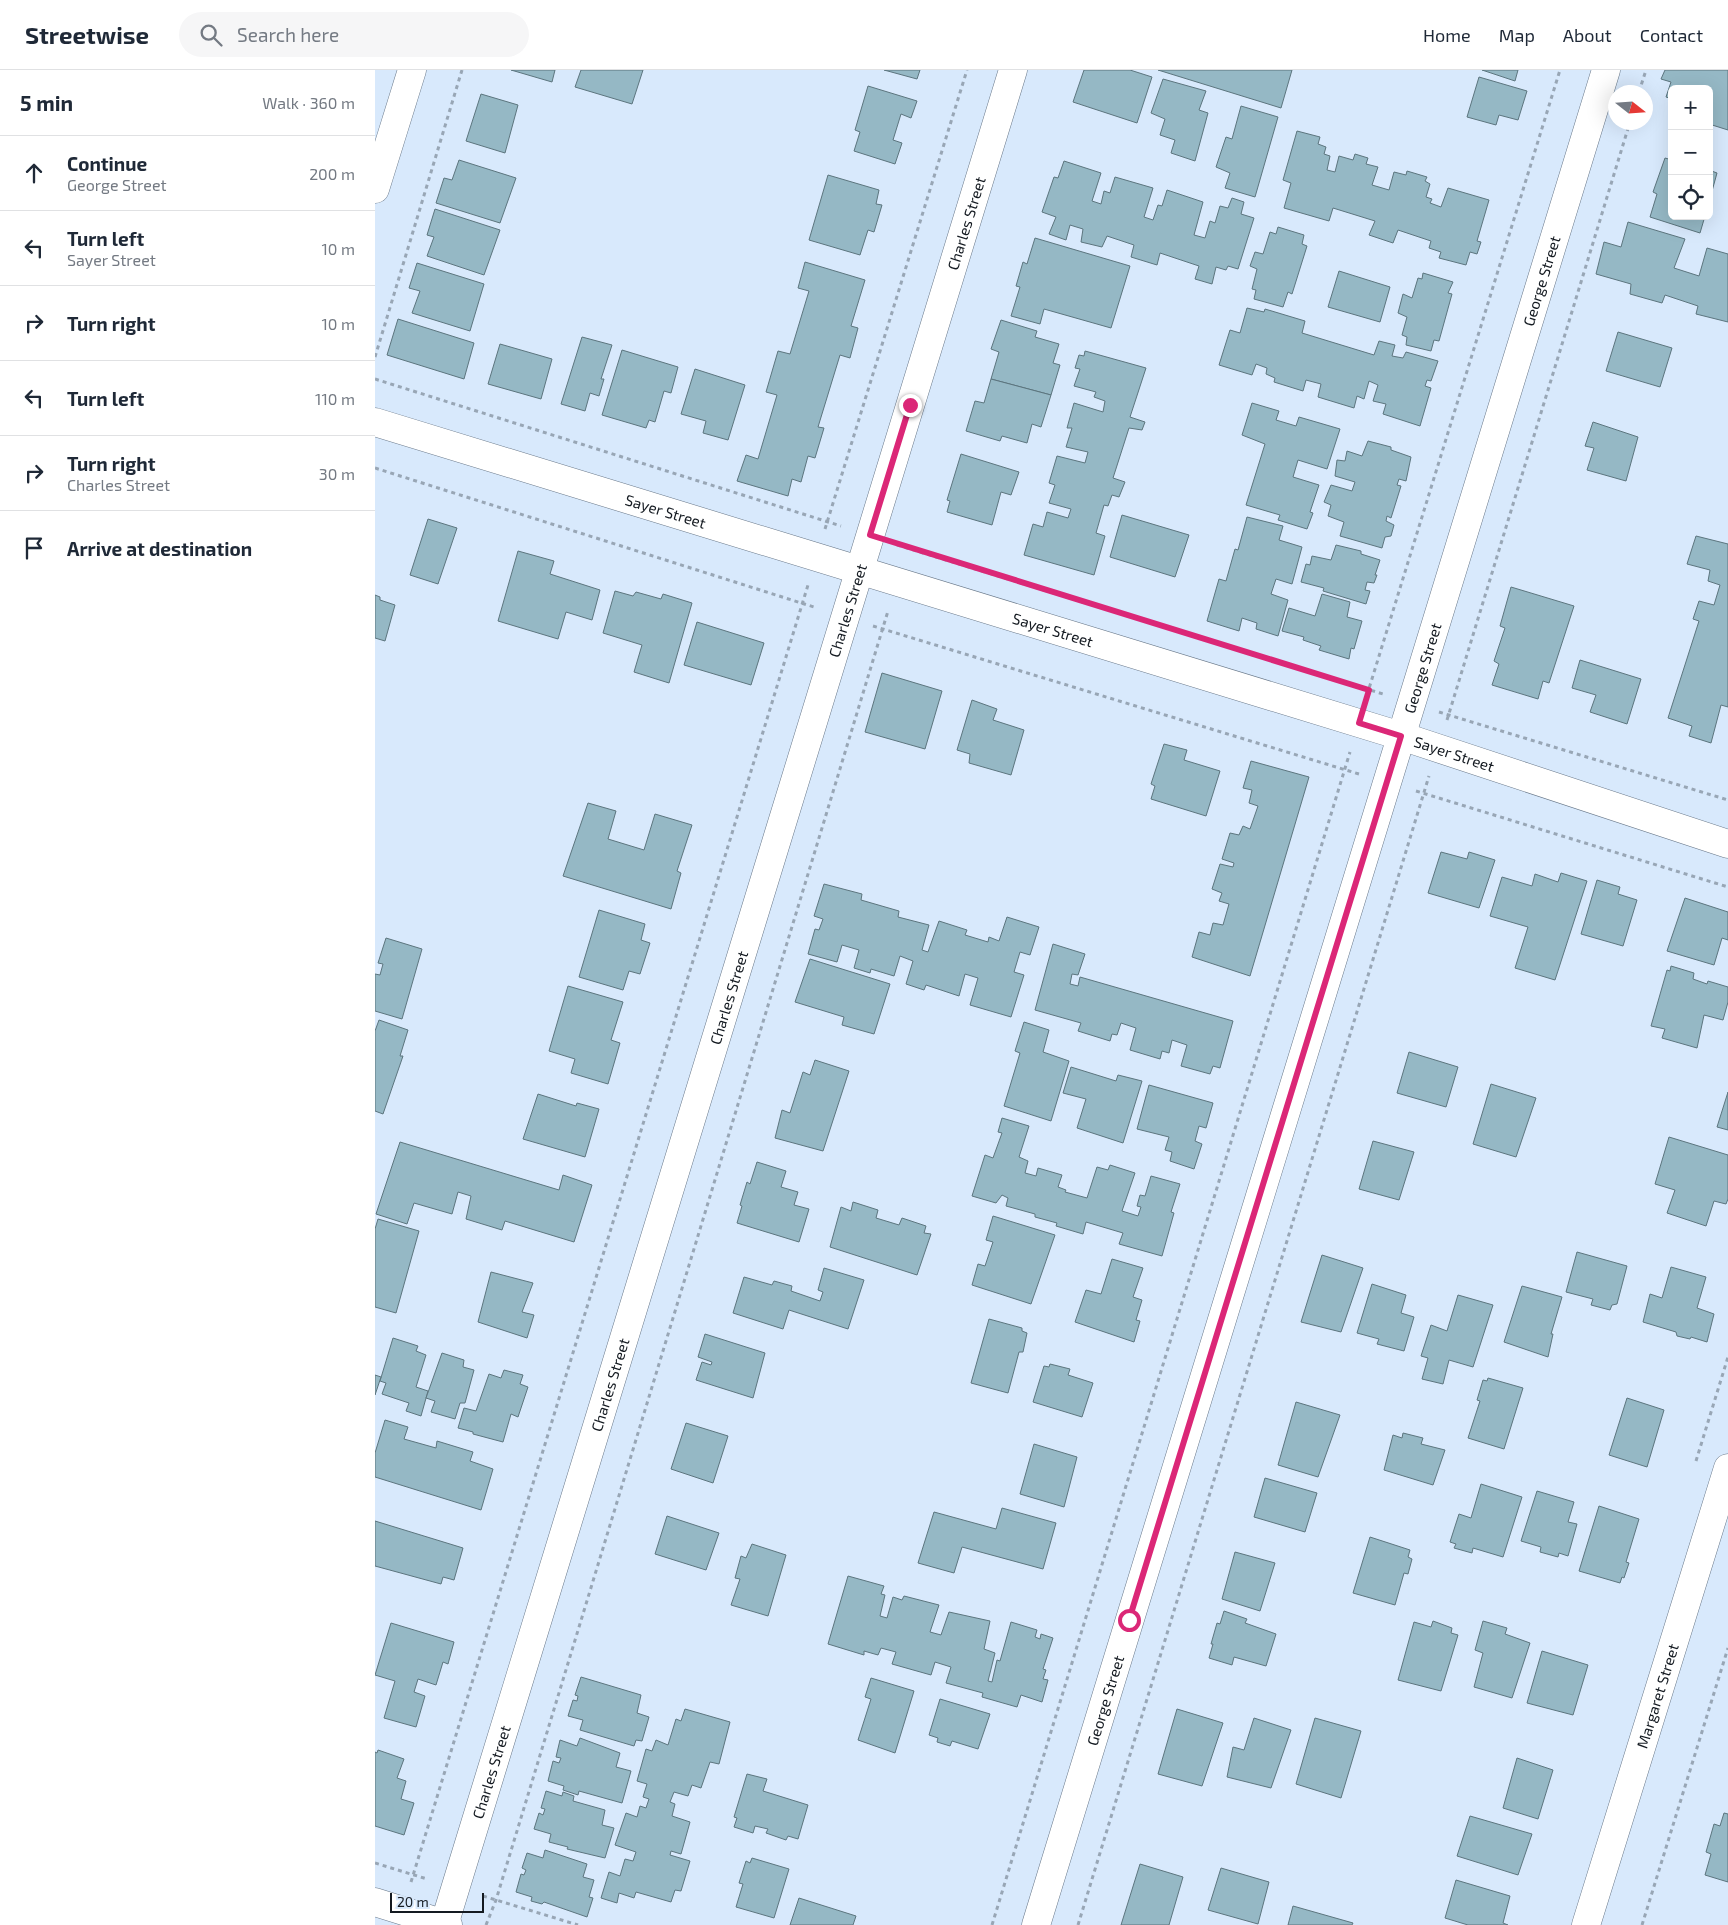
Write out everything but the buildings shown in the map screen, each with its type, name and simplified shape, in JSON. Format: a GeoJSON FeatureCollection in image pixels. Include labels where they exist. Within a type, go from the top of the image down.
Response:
{"type":"FeatureCollection","features":[{"type":"Feature","properties":{"kind":"street"},"geometry":{"type":"LineString","coordinates":[[375,189],[412,70]]}},
{"type":"Feature","properties":{"kind":"street","name":"Charles Street"},"geometry":{"type":"LineString","coordinates":[[446,1925],[1013,70]]}},
{"type":"Feature","properties":{"kind":"street","name":"George Street"},"geometry":{"type":"LineString","coordinates":[[1036,1925],[1606,70]]}},
{"type":"Feature","properties":{"kind":"street","name":"Sayer Street"},"geometry":{"type":"LineString","coordinates":[[375,422],[1401,736],[1728,844]]}},
{"type":"Feature","properties":{"kind":"street","name":"Margaret Street"},"geometry":{"type":"LineString","coordinates":[[1586,1925],[1728,1468]]}},
{"type":"Feature","properties":{"kind":"street"},"geometry":{"type":"LineString","coordinates":[[375,1902],[446,1925]]}},
{"type":"Feature","properties":{"kind":"path"},"geometry":{"type":"LineString","coordinates":[[375,357],[462,70]]}},
{"type":"Feature","properties":{"kind":"path"},"geometry":{"type":"LineString","coordinates":[[401,1910],[967,70]]}},
{"type":"Feature","properties":{"kind":"path"},"geometry":{"type":"LineString","coordinates":[[992,1925],[1560,70]]}},
{"type":"Feature","properties":{"kind":"path"},"geometry":{"type":"LineString","coordinates":[[1641,85],[1646,70]]}},
{"type":"Feature","properties":{"kind":"path"},"geometry":{"type":"LineString","coordinates":[[1078,1925],[1628,130]]}},
{"type":"Feature","properties":{"kind":"path"},"geometry":{"type":"LineString","coordinates":[[375,379],[870,535],[1728,800]]}},
{"type":"Feature","properties":{"kind":"path"},"geometry":{"type":"LineString","coordinates":[[375,468],[883,629],[1728,887]]}},
{"type":"Feature","properties":{"kind":"path"},"geometry":{"type":"LineString","coordinates":[[486,1925],[897,581]]}},
{"type":"Feature","properties":{"kind":"path"},"geometry":{"type":"LineString","coordinates":[[1642,1925],[1728,1648]]}},
{"type":"Feature","properties":{"kind":"path"},"geometry":{"type":"LineString","coordinates":[[375,1863],[578,1925]]}},
{"type":"Feature","properties":{"kind":"route"},"geometry":{"type":"LineString","coordinates":[[910,405],[870,535],[925,554],[1369,690],[1359,723],[1401,736],[1129,1620]]}}]}
